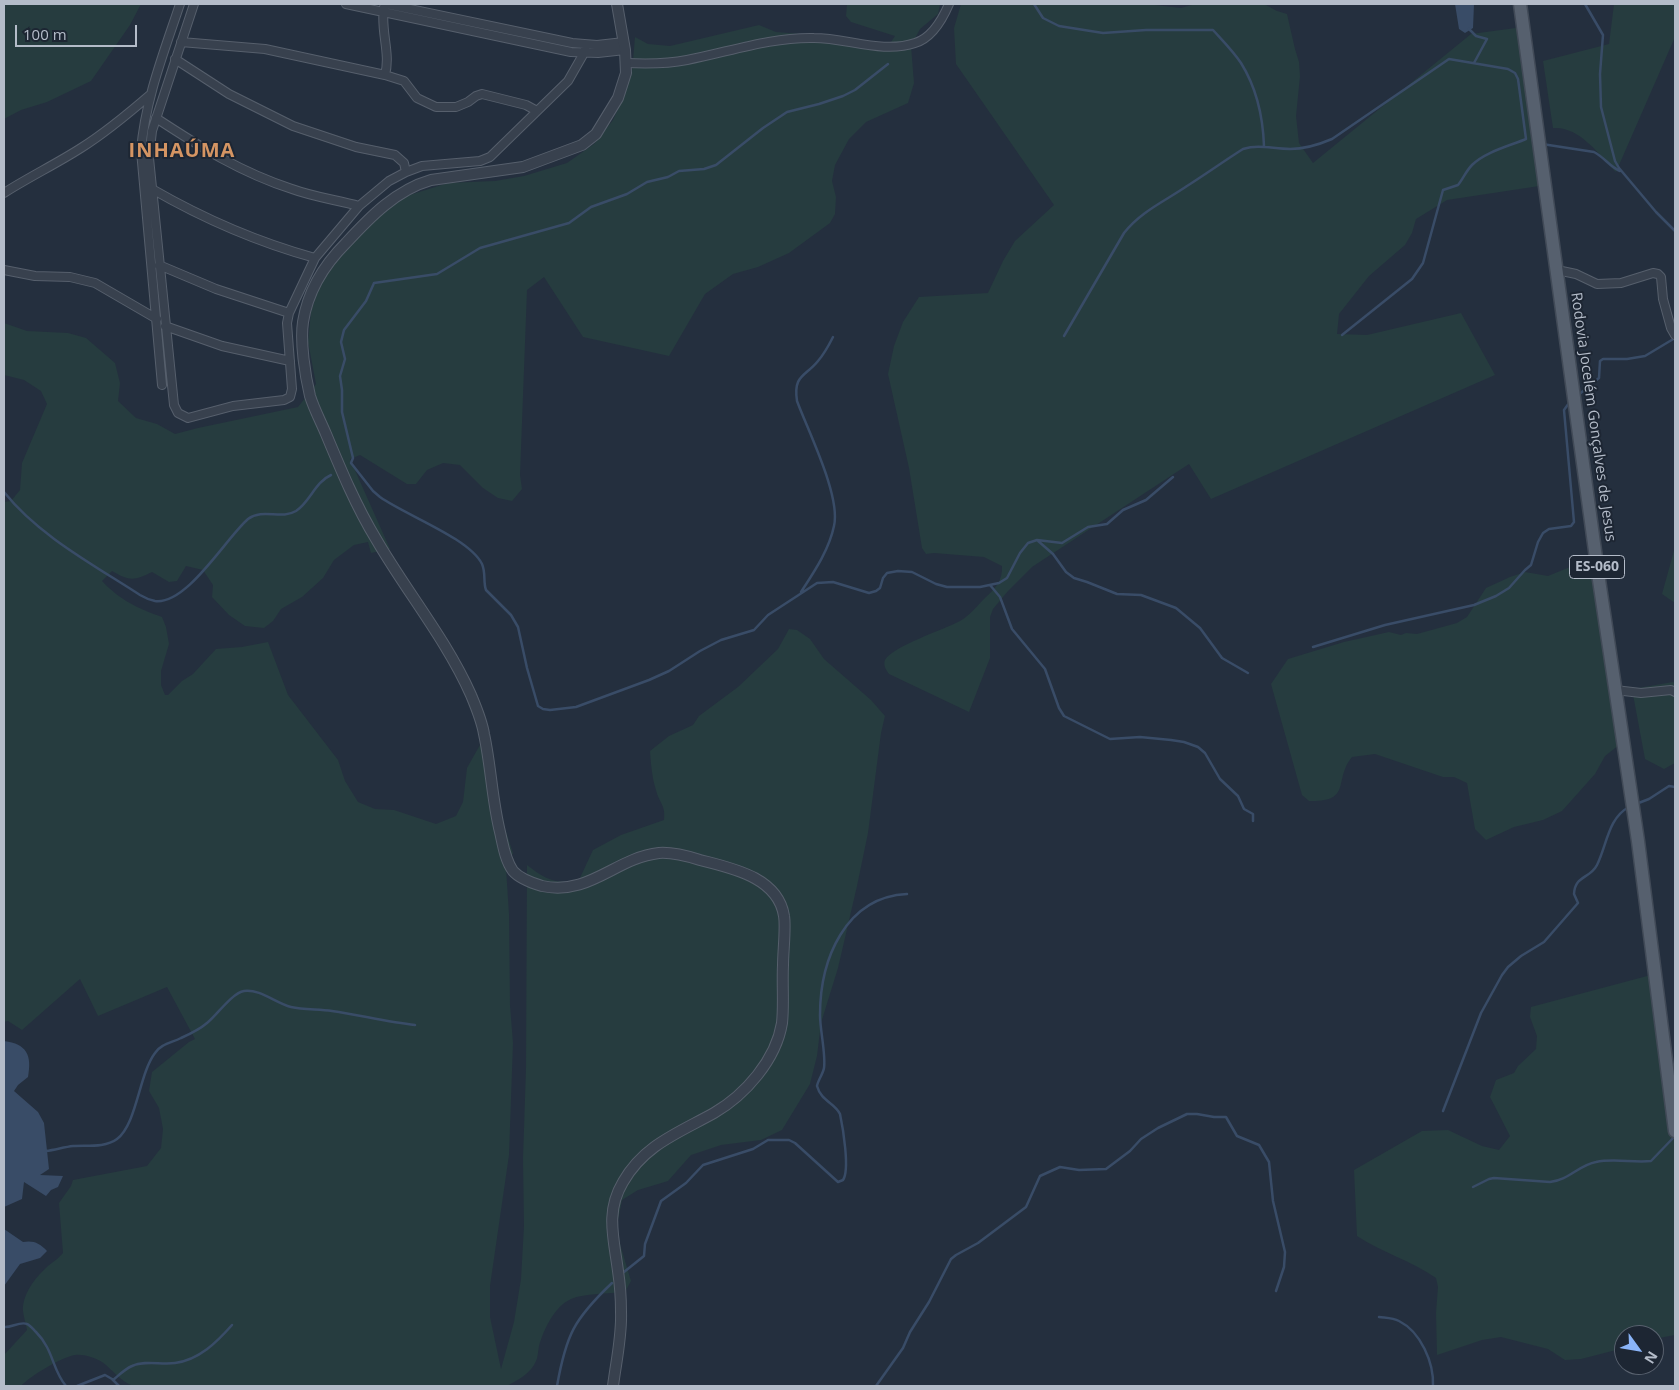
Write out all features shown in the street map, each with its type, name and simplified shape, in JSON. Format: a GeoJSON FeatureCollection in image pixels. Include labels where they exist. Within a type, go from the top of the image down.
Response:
{"type":"FeatureCollection","features":[{"type":"Feature","properties":{"kind":"main road","name":"Rodovia Jocelém Gonçalves de Jesus"},"geometry":{"type":"LineString","coordinates":[[1520,4],[1599,580],[1638,841],[1675,1131]]}},
{"type":"Feature","properties":{"kind":"street"},"geometry":{"type":"LineString","coordinates":[[162,385],[141,151],[142,131],[151,93],[180,4]]}},
{"type":"Feature","properties":{"kind":"street"},"geometry":{"type":"LineString","coordinates":[[194,4],[156,118],[149,148],[174,405],[178,413],[184,417],[192,418],[233,406],[287,399],[292,389],[287,323],[289,313],[315,258],[359,206],[389,181],[406,172],[430,165],[487,159],[572,77],[585,49]]}},
{"type":"Feature","properties":{"kind":"street"},"geometry":{"type":"LineString","coordinates":[[346,4],[385,6],[558,49],[624,46]]}},
{"type":"Feature","properties":{"kind":"street"},"geometry":{"type":"LineString","coordinates":[[613,1386],[622,1317],[618,1271],[612,1242],[611,1216],[620,1185],[635,1164],[651,1148],[718,1111],[737,1097],[762,1069],[775,1049],[782,1023],[785,918],[780,900],[770,889],[752,876],[727,867],[661,852],[632,860],[586,884],[557,889],[531,883],[514,873],[504,852],[496,814],[484,730],[470,693],[445,648],[376,539],[346,480],[311,398],[302,325],[318,277],[331,257],[379,210],[405,191],[421,183],[452,176],[523,167],[582,145],[596,134],[618,98],[626,73],[624,46],[617,4]]}},
{"type":"Feature","properties":{"kind":"street"},"geometry":{"type":"LineString","coordinates":[[626,63],[656,64],[687,60],[754,44],[795,39],[814,38],[896,47],[902,46],[922,40],[944,15],[949,4]]}},
{"type":"Feature","properties":{"kind":"street"},"geometry":{"type":"LineString","coordinates":[[385,6],[388,66],[386,75]]}},
{"type":"Feature","properties":{"kind":"street"},"geometry":{"type":"LineString","coordinates":[[181,42],[264,49],[386,75],[404,81],[417,98],[436,107],[456,107],[482,94],[526,104],[537,111]]}},
{"type":"Feature","properties":{"kind":"street"},"geometry":{"type":"LineString","coordinates":[[175,59],[229,94],[286,123],[341,143],[395,155],[404,163],[406,172]]}},
{"type":"Feature","properties":{"kind":"street"},"geometry":{"type":"LineString","coordinates":[[4,193],[32,175],[80,149],[140,104],[151,93]]}},
{"type":"Feature","properties":{"kind":"street"},"geometry":{"type":"LineString","coordinates":[[156,118],[203,148],[252,174],[292,190],[359,206]]}},
{"type":"Feature","properties":{"kind":"street"},"geometry":{"type":"LineString","coordinates":[[152,189],[221,225],[268,244],[315,258]]}},
{"type":"Feature","properties":{"kind":"street"},"geometry":{"type":"LineString","coordinates":[[160,265],[224,292],[289,313]]}},
{"type":"Feature","properties":{"kind":"street"},"geometry":{"type":"LineString","coordinates":[[4,270],[34,276],[70,277],[95,283],[157,319]]}},
{"type":"Feature","properties":{"kind":"street"},"geometry":{"type":"LineString","coordinates":[[1556,270],[1576,274],[1597,284],[1621,283],[1653,273],[1658,274],[1661,277],[1663,299],[1671,328],[1675,335]]}},
{"type":"Feature","properties":{"kind":"street"},"geometry":{"type":"LineString","coordinates":[[165,326],[222,346],[290,361]]}},
{"type":"Feature","properties":{"kind":"street"},"geometry":{"type":"LineString","coordinates":[[1615,690],[1642,693],[1670,690],[1675,692]]}},
{"type":"Feature","properties":{"kind":"green space"},"geometry":{"type":"Polygon","coordinates":[[[4,4],[141,4],[130,25],[91,81],[47,102],[21,110],[4,119],[4,4]]]}},
{"type":"Feature","properties":{"kind":"green space"},"geometry":{"type":"Polygon","coordinates":[[[847,4],[940,4],[938,14],[920,29],[911,46],[914,83],[908,103],[866,122],[849,139],[835,165],[832,181],[836,197],[835,214],[830,223],[789,253],[758,267],[733,274],[705,294],[669,356],[583,337],[544,277],[527,290],[520,475],[522,489],[512,501],[498,498],[483,488],[460,465],[443,463],[427,470],[416,484],[407,484],[360,455],[350,459],[390,549],[371,553],[368,542],[354,545],[334,560],[323,578],[302,597],[281,609],[273,621],[264,628],[245,626],[229,615],[212,597],[213,585],[203,570],[186,566],[177,581],[169,582],[152,572],[132,579],[112,571],[102,581],[129,603],[162,617],[169,644],[161,671],[161,685],[165,695],[168,695],[182,681],[193,674],[216,649],[268,642],[288,695],[338,760],[345,781],[358,802],[375,809],[394,810],[436,824],[456,816],[463,802],[467,768],[485,736],[505,829],[513,853],[506,868],[513,1043],[509,1155],[490,1286],[490,1317],[501,1369],[514,1322],[521,1279],[524,1226],[523,1159],[526,1068],[527,865],[551,880],[564,882],[579,880],[593,850],[621,835],[664,820],[663,807],[657,794],[651,766],[650,751],[669,736],[693,725],[699,716],[738,687],[778,649],[789,629],[797,630],[810,639],[824,659],[871,700],[885,716],[881,733],[868,833],[838,968],[821,1023],[817,1056],[810,1084],[782,1130],[761,1140],[721,1145],[691,1155],[668,1181],[638,1190],[622,1200],[617,1225],[620,1244],[631,1281],[625,1292],[583,1296],[571,1299],[565,1303],[555,1313],[547,1326],[541,1339],[534,1366],[507,1386],[133,1386],[120,1378],[102,1362],[89,1357],[75,1355],[46,1367],[21,1386],[4,1386],[4,1355],[27,1330],[23,1309],[26,1294],[40,1274],[63,1253],[59,1203],[73,1180],[147,1166],[161,1148],[163,1129],[159,1108],[149,1091],[152,1072],[195,1039],[167,987],[98,1016],[80,979],[22,1030],[8,1021],[4,1022],[4,502],[11,501],[20,490],[22,463],[47,404],[41,391],[24,380],[4,375],[4,323],[27,331],[68,333],[86,338],[115,363],[120,383],[118,401],[136,418],[157,424],[175,434],[298,407],[316,384],[308,342],[311,312],[324,272],[374,218],[400,198],[448,183],[495,181],[524,176],[567,163],[594,144],[613,120],[632,72],[635,37],[648,44],[670,46],[759,25],[776,32],[851,38],[882,44],[891,42],[895,36],[851,22],[846,16],[847,4]]]}},
{"type":"Feature","properties":{"kind":"green space"},"geometry":{"type":"Polygon","coordinates":[[[961,4],[1146,4],[1181,8],[1195,4],[1264,4],[1287,14],[1299,62],[1300,76],[1296,116],[1299,143],[1313,163],[1471,34],[1516,28],[1521,15],[1546,185],[1447,200],[1416,219],[1412,233],[1405,245],[1369,276],[1339,314],[1337,334],[1367,335],[1461,313],[1495,375],[1211,499],[1189,464],[1032,567],[1008,591],[993,609],[990,617],[990,658],[969,712],[889,674],[884,662],[898,649],[967,616],[995,588],[1000,580],[1002,571],[1002,566],[984,557],[926,554],[922,548],[909,468],[888,374],[894,346],[903,322],[919,297],[988,293],[1015,241],[1054,205],[956,64],[954,28],[961,4]]]}},
{"type":"Feature","properties":{"kind":"green space"},"geometry":{"type":"Polygon","coordinates":[[[1614,4],[1675,4],[1675,37],[1616,172],[1596,150],[1580,137],[1563,129],[1553,128],[1543,61],[1609,44],[1614,4]]]}},
{"type":"Feature","properties":{"kind":"green space"},"geometry":{"type":"Polygon","coordinates":[[[1675,547],[1675,603],[1662,594],[1675,547]]]}},
{"type":"Feature","properties":{"kind":"green space"},"geometry":{"type":"Polygon","coordinates":[[[1575,565],[1593,576],[1607,679],[1619,745],[1605,756],[1595,774],[1562,811],[1543,820],[1514,827],[1486,840],[1475,829],[1467,783],[1454,777],[1443,777],[1375,754],[1352,757],[1343,774],[1340,788],[1332,798],[1309,801],[1302,795],[1271,684],[1288,659],[1344,642],[1389,632],[1401,635],[1406,633],[1417,634],[1457,623],[1467,617],[1486,588],[1525,572],[1548,576],[1575,565]]]}},
{"type":"Feature","properties":{"kind":"green space"},"geometry":{"type":"Polygon","coordinates":[[[1675,683],[1675,763],[1664,769],[1645,759],[1632,689],[1675,683]]]}},
{"type":"Feature","properties":{"kind":"green space"},"geometry":{"type":"Polygon","coordinates":[[[1651,975],[1675,1127],[1675,1335],[1664,1337],[1664,1325],[1614,1325],[1614,1351],[1581,1359],[1565,1360],[1548,1349],[1501,1337],[1482,1340],[1437,1355],[1436,1313],[1438,1287],[1436,1278],[1357,1236],[1354,1170],[1422,1131],[1448,1130],[1482,1146],[1499,1150],[1510,1136],[1490,1097],[1496,1080],[1514,1073],[1518,1066],[1536,1049],[1537,1036],[1530,1017],[1531,1007],[1651,975]]]}},
{"type":"Feature","properties":{"kind":"water"},"geometry":{"type":"Polygon","coordinates":[[[1455,4],[1474,4],[1473,28],[1465,33],[1459,29],[1455,4]]]}},
{"type":"Feature","properties":{"kind":"water"},"geometry":{"type":"Polygon","coordinates":[[[4,1041],[23,1048],[28,1057],[28,1077],[14,1091],[38,1112],[44,1123],[49,1169],[40,1175],[63,1176],[58,1187],[51,1190],[46,1196],[24,1182],[22,1199],[4,1207],[4,1041]]]}},
{"type":"Feature","properties":{"kind":"water"},"geometry":{"type":"Polygon","coordinates":[[[4,1229],[23,1242],[30,1241],[36,1243],[47,1251],[40,1258],[20,1264],[4,1286],[4,1229]]]}},
{"type":"Feature","properties":{"kind":"waterway"},"geometry":{"type":"LineString","coordinates":[[1034,4],[1043,18],[1059,26],[1103,33],[1146,30],[1213,30],[1238,59],[1251,82],[1260,114],[1264,146]]}},
{"type":"Feature","properties":{"kind":"waterway"},"geometry":{"type":"LineString","coordinates":[[1585,4],[1603,35],[1600,74],[1601,107],[1615,161],[1656,212],[1675,231]]}},
{"type":"Feature","properties":{"kind":"waterway"},"geometry":{"type":"LineString","coordinates":[[1469,29],[1476,36],[1487,39],[1474,63]]}},
{"type":"Feature","properties":{"kind":"waterway"},"geometry":{"type":"LineString","coordinates":[[1064,336],[1124,233],[1145,213],[1243,149],[1260,147],[1300,148],[1332,139],[1449,59],[1508,69],[1515,73],[1518,79],[1526,139]]}},
{"type":"Feature","properties":{"kind":"waterway"},"geometry":{"type":"LineString","coordinates":[[888,64],[855,90],[843,96],[787,112],[763,128],[716,165],[704,169],[679,171],[668,177],[647,182],[627,194],[591,207],[569,223],[480,248],[437,274],[374,283],[366,301],[344,330],[341,342],[345,359],[340,376],[342,412],[353,458],[351,463],[380,497],[436,527],[475,554],[483,567],[486,590],[511,615],[518,627],[538,706],[550,710],[576,707],[669,671],[721,640],[754,630],[768,615],[817,583],[833,582],[869,593],[880,588],[883,578],[887,573],[898,571],[912,572],[936,584],[947,587],[980,587],[999,583],[1007,578],[1020,553],[1028,543],[1037,540],[1062,543],[1088,527],[1107,524],[1123,510],[1146,500],[1173,477]]}},
{"type":"Feature","properties":{"kind":"waterway"},"geometry":{"type":"LineString","coordinates":[[1342,335],[1412,279],[1423,263],[1443,190],[1458,185],[1477,160],[1526,139]]}},
{"type":"Feature","properties":{"kind":"waterway"},"geometry":{"type":"LineString","coordinates":[[1542,144],[1594,152],[1620,171]]}},
{"type":"Feature","properties":{"kind":"waterway"},"geometry":{"type":"LineString","coordinates":[[801,592],[829,544],[835,513],[828,481],[797,401],[796,392],[798,381],[820,358],[833,337]]}},
{"type":"Feature","properties":{"kind":"waterway"},"geometry":{"type":"LineString","coordinates":[[1577,396],[1599,378],[1600,361],[1603,359],[1627,359],[1645,356],[1675,338]]}},
{"type":"Feature","properties":{"kind":"waterway"},"geometry":{"type":"LineString","coordinates":[[1313,647],[1385,625],[1474,605],[1496,596],[1509,588],[1531,565],[1538,542],[1543,533],[1549,529],[1571,526],[1574,522],[1564,410],[1569,403]]}},
{"type":"Feature","properties":{"kind":"waterway"},"geometry":{"type":"LineString","coordinates":[[4,492],[18,508],[68,549],[140,595],[155,601],[167,599],[180,593],[193,582],[248,519],[260,514],[284,514],[296,511],[305,503],[321,482],[331,475]]}},
{"type":"Feature","properties":{"kind":"waterway"},"geometry":{"type":"LineString","coordinates":[[1037,540],[1053,554],[1066,572],[1074,578],[1117,594],[1141,595],[1176,608],[1200,628],[1222,658],[1248,673]]}},
{"type":"Feature","properties":{"kind":"waterway"},"geometry":{"type":"LineString","coordinates":[[990,585],[1000,597],[1012,629],[1045,669],[1059,708],[1064,716],[1110,739],[1140,737],[1184,742],[1198,747],[1205,753],[1220,779],[1238,796],[1244,809],[1253,814],[1253,821]]}},
{"type":"Feature","properties":{"kind":"waterway"},"geometry":{"type":"LineString","coordinates":[[1636,804],[1649,799],[1669,786],[1675,787]]}},
{"type":"Feature","properties":{"kind":"waterway"},"geometry":{"type":"LineString","coordinates":[[1443,1111],[1481,1013],[1502,975],[1521,956],[1544,942],[1578,903],[1574,894],[1577,883],[1591,873],[1597,865],[1612,825],[1622,812],[1629,807]]}},
{"type":"Feature","properties":{"kind":"waterway"},"geometry":{"type":"LineString","coordinates":[[624,1272],[644,1256],[645,1244],[661,1201],[686,1183],[703,1165],[753,1149],[768,1140],[789,1140],[795,1143],[838,1182],[843,1180],[846,1158],[840,1114],[825,1099],[817,1086],[824,1063],[820,1015],[825,973],[831,953],[840,935],[852,919],[867,906],[885,898],[907,894]]}},
{"type":"Feature","properties":{"kind":"waterway"},"geometry":{"type":"LineString","coordinates":[[46,1151],[73,1146],[107,1144],[117,1139],[124,1132],[134,1111],[145,1073],[157,1050],[201,1027],[235,996],[244,991],[256,992],[285,1005],[301,1009],[332,1011],[415,1025]]}},
{"type":"Feature","properties":{"kind":"waterway"},"geometry":{"type":"LineString","coordinates":[[876,1386],[903,1348],[951,1259],[978,1243],[1026,1207],[1040,1176],[1060,1167],[1079,1170],[1106,1169],[1130,1151],[1141,1139],[1158,1128],[1187,1114],[1226,1117],[1237,1136],[1259,1145],[1269,1162],[1273,1201],[1285,1252],[1284,1267],[1276,1291]]}},
{"type":"Feature","properties":{"kind":"waterway"},"geometry":{"type":"LineString","coordinates":[[1473,1187],[1494,1178],[1557,1181],[1584,1166],[1603,1161],[1651,1161],[1675,1136]]}},
{"type":"Feature","properties":{"kind":"waterway"},"geometry":{"type":"LineString","coordinates":[[557,1386],[568,1340],[580,1318],[612,1283]]}},
{"type":"Feature","properties":{"kind":"waterway"},"geometry":{"type":"LineString","coordinates":[[1379,1317],[1399,1321],[1407,1326],[1420,1340],[1431,1368],[1433,1386]]}},
{"type":"Feature","properties":{"kind":"waterway"},"geometry":{"type":"LineString","coordinates":[[4,1327],[24,1323],[32,1327],[42,1339],[61,1380],[66,1386]]}},
{"type":"Feature","properties":{"kind":"waterway"},"geometry":{"type":"LineString","coordinates":[[113,1380],[137,1364],[175,1363],[192,1358],[214,1344],[232,1325]]}},
{"type":"Feature","properties":{"kind":"waterway"},"geometry":{"type":"LineString","coordinates":[[77,1386],[105,1375],[119,1386]]}},
{"type":"Feature","properties":{"kind":"district","name":"INHAÚMA"},"geometry":{"type":"Point","coordinates":[182,151]}}]}
